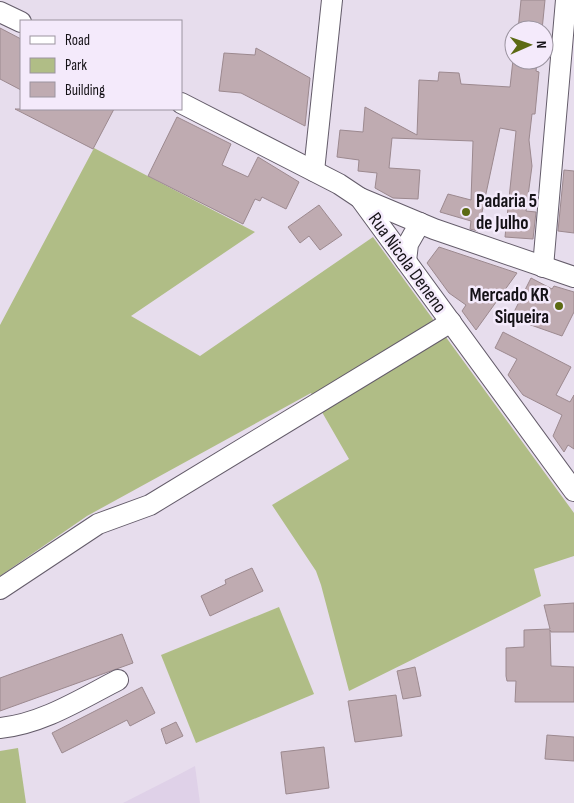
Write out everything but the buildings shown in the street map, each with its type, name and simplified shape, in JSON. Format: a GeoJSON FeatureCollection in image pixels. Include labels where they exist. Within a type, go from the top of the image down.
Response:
{"type":"FeatureCollection","features":[{"type":"Feature","properties":{"kind":"street"},"geometry":{"type":"LineString","coordinates":[[314,170],[332,0]]}},
{"type":"Feature","properties":{"kind":"street"},"geometry":{"type":"LineString","coordinates":[[542,267],[566,0]]}},
{"type":"Feature","properties":{"kind":"street"},"geometry":{"type":"LineString","coordinates":[[0,12],[20,22]]}},
{"type":"Feature","properties":{"kind":"street","name":"Rua Nicola Deneno"},"geometry":{"type":"LineString","coordinates":[[182,104],[314,170],[360,198],[406,258],[574,491]]}},
{"type":"Feature","properties":{"kind":"street"},"geometry":{"type":"LineString","coordinates":[[360,198],[421,224],[574,277]]}},
{"type":"Feature","properties":{"kind":"street"},"geometry":{"type":"LineString","coordinates":[[391,240],[401,224],[421,224]]}},
{"type":"Feature","properties":{"kind":"street"},"geometry":{"type":"LineString","coordinates":[[406,258],[419,240],[421,224]]}},
{"type":"Feature","properties":{"kind":"street"},"geometry":{"type":"LineString","coordinates":[[0,589],[98,524],[150,505],[451,322]]}},
{"type":"Feature","properties":{"kind":"street"},"geometry":{"type":"LineString","coordinates":[[0,728],[18,725],[49,714],[118,680]]}},
{"type":"Feature","properties":{"kind":"shaded area"},"geometry":{"type":"Polygon","coordinates":[[[195,766],[200,803],[123,803],[178,775],[195,766]]]}},
{"type":"Feature","properties":{"kind":"green space"},"geometry":{"type":"Polygon","coordinates":[[[94,148],[255,232],[131,316],[200,356],[373,237],[574,513],[574,556],[534,569],[541,596],[349,691],[316,571],[272,505],[349,459],[311,393],[87,516],[0,576],[0,325],[94,148]]]}},
{"type":"Feature","properties":{"kind":"green space"},"geometry":{"type":"Polygon","coordinates":[[[279,607],[314,694],[196,743],[161,655],[279,607]]]}},
{"type":"Feature","properties":{"kind":"green space"},"geometry":{"type":"Polygon","coordinates":[[[18,748],[26,803],[0,803],[0,751],[18,748]]]}},
{"type":"Feature","properties":{"kind":"place","name":"Padaria 5 de Julho"},"geometry":{"type":"Point","coordinates":[466,212]}},
{"type":"Feature","properties":{"kind":"place","name":"Mercado KR Siqueira"},"geometry":{"type":"Point","coordinates":[559,306]}}]}
